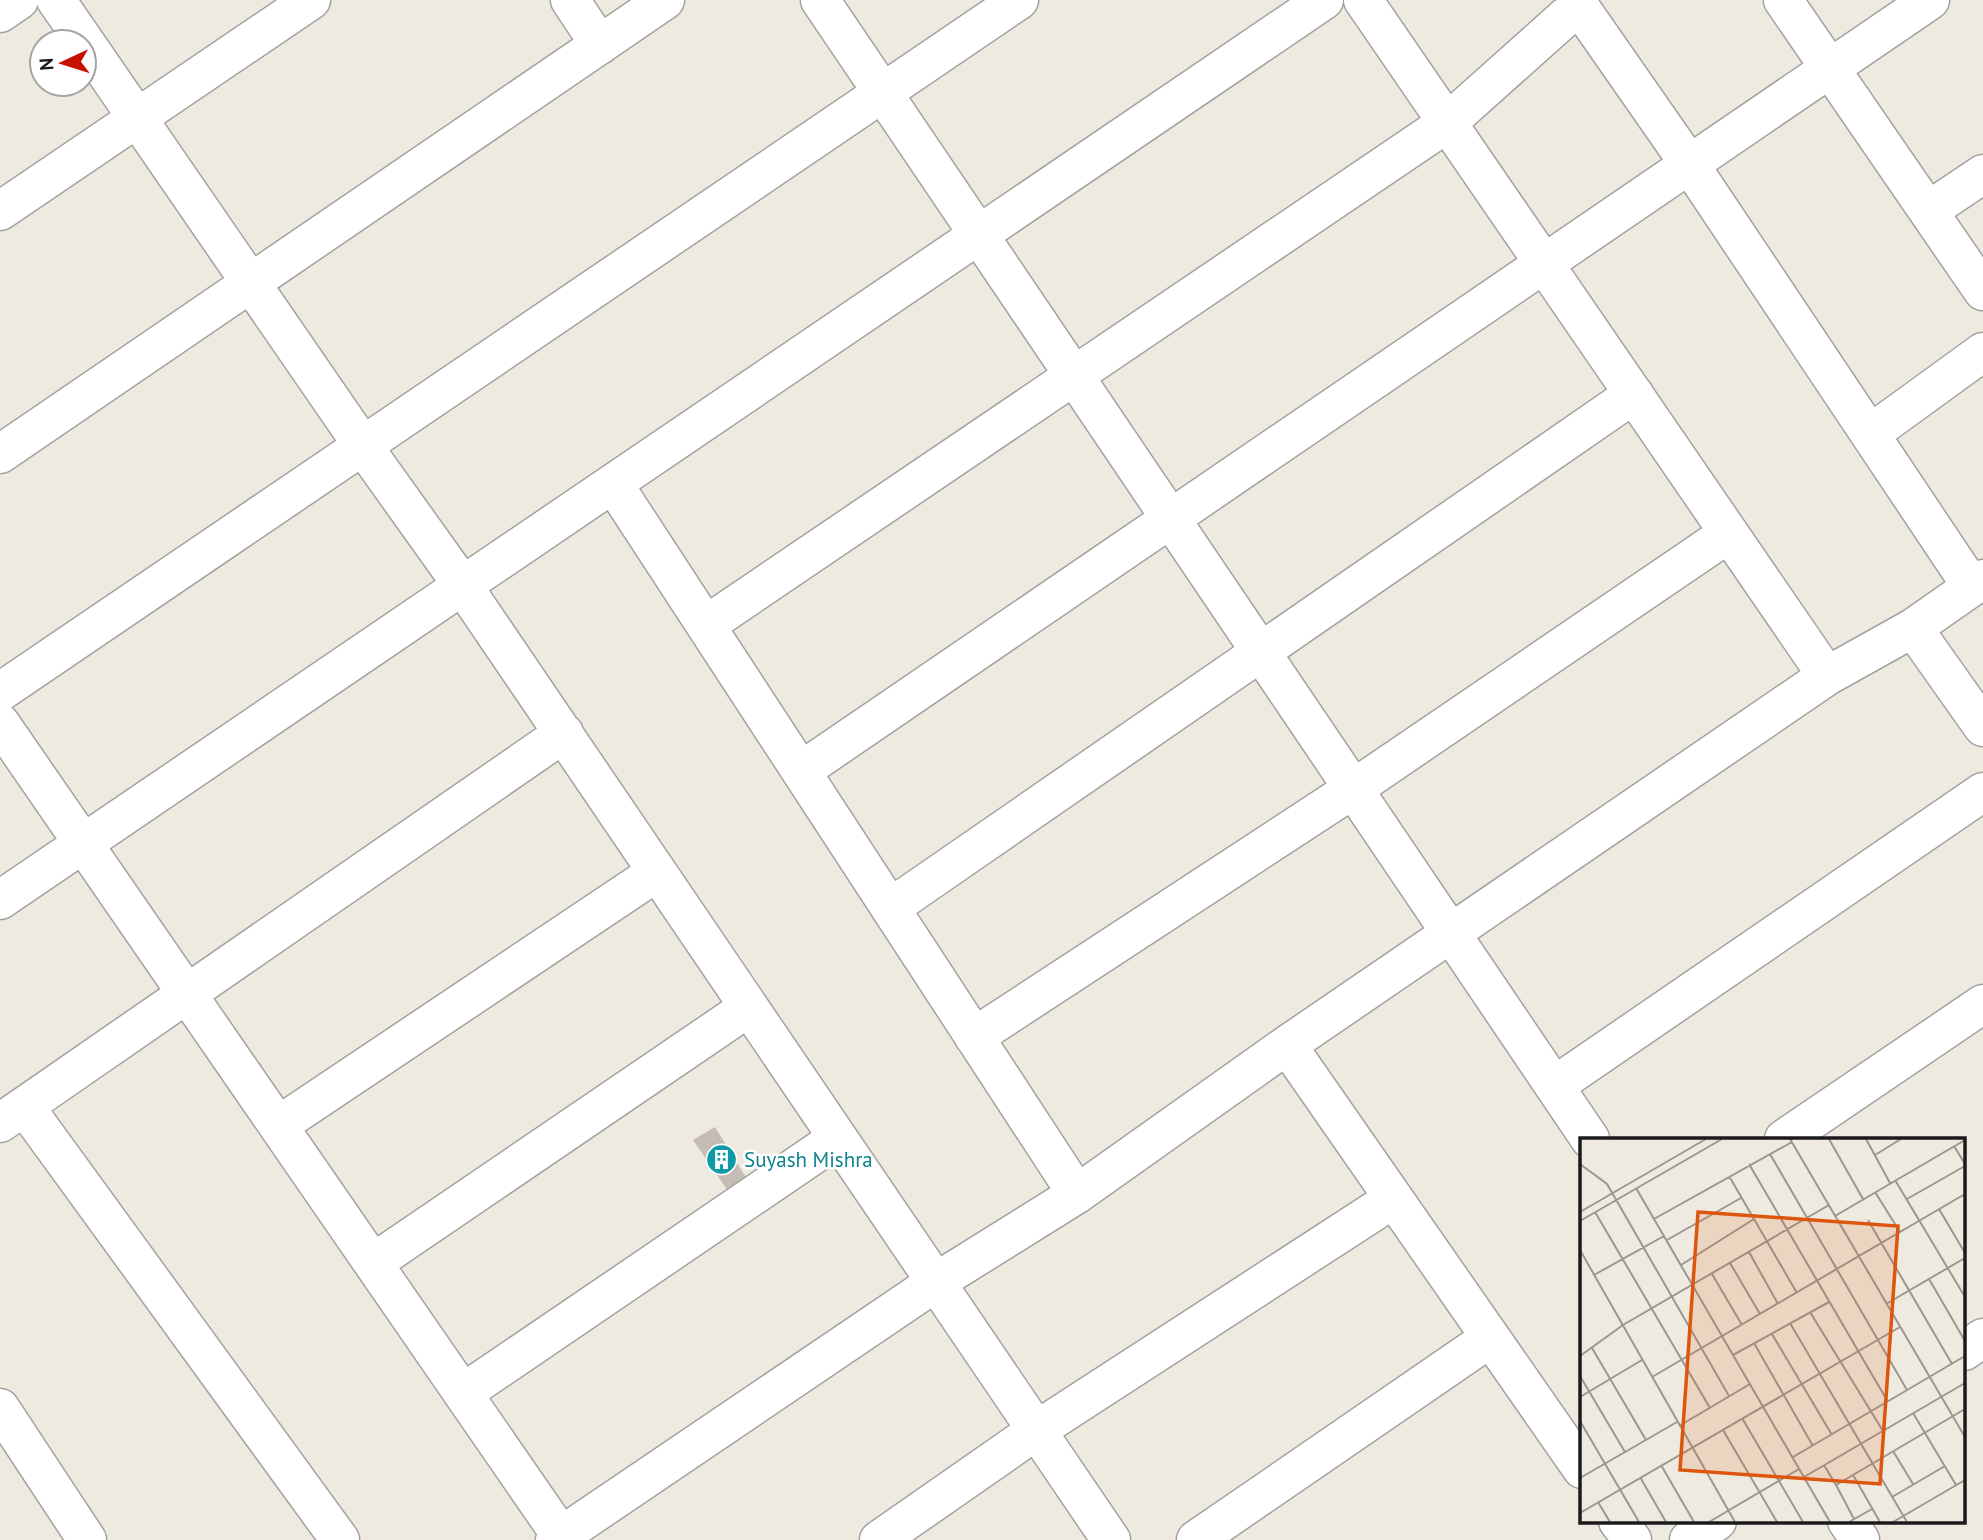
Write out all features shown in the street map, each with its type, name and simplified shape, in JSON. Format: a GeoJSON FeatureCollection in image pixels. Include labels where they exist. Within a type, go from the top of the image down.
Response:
{"type":"FeatureCollection","features":[{"type":"Feature","properties":{"kind":"street"},"geometry":{"type":"LineString","coordinates":[[0,13],[19,0]]}},
{"type":"Feature","properties":{"kind":"street"},"geometry":{"type":"LineString","coordinates":[[56,0],[564,733],[1111,1540]]}},
{"type":"Feature","properties":{"kind":"street"},"geometry":{"type":"LineString","coordinates":[[0,211],[136,116],[311,0]]}},
{"type":"Feature","properties":{"kind":"street"},"geometry":{"type":"LineString","coordinates":[[570,0],[600,45]]}},
{"type":"Feature","properties":{"kind":"street"},"geometry":{"type":"LineString","coordinates":[[0,454],[665,0]]}},
{"type":"Feature","properties":{"kind":"street"},"geometry":{"type":"LineString","coordinates":[[820,0],[1589,1138]]}},
{"type":"Feature","properties":{"kind":"street"},"geometry":{"type":"LineString","coordinates":[[0,692],[1018,0]]}},
{"type":"Feature","properties":{"kind":"street"},"geometry":{"type":"LineString","coordinates":[[0,900],[1324,0]]}},
{"type":"Feature","properties":{"kind":"street"},"geometry":{"type":"LineString","coordinates":[[1363,0],[1827,676]]}},
{"type":"Feature","properties":{"kind":"street"},"geometry":{"type":"LineString","coordinates":[[1783,0],[1983,291]]}},
{"type":"Feature","properties":{"kind":"street"},"geometry":{"type":"LineString","coordinates":[[801,771],[1930,0]]}},
{"type":"Feature","properties":{"kind":"street"},"geometry":{"type":"LineString","coordinates":[[0,723],[463,1393],[560,1539],[936,1282],[1077,1194],[1287,1045],[1827,676],[1913,628],[1977,583],[1870,434],[1690,165],[1577,3],[1447,123],[706,625]]}},
{"type":"Feature","properties":{"kind":"street"},"geometry":{"type":"LineString","coordinates":[[1928,211],[1983,174]]}},
{"type":"Feature","properties":{"kind":"street"},"geometry":{"type":"LineString","coordinates":[[1870,434],[1983,352]]}},
{"type":"Feature","properties":{"kind":"street"},"geometry":{"type":"LineString","coordinates":[[890,908],[1634,394]]}},
{"type":"Feature","properties":{"kind":"street"},"geometry":{"type":"LineString","coordinates":[[614,485],[1077,1194]]}},
{"type":"Feature","properties":{"kind":"street"},"geometry":{"type":"LineString","coordinates":[[974,1037],[1353,789],[1729,533]]}},
{"type":"Feature","properties":{"kind":"street"},"geometry":{"type":"LineString","coordinates":[[1913,628],[1983,727]]}},
{"type":"Feature","properties":{"kind":"street"},"geometry":{"type":"LineString","coordinates":[[340,1540],[12,1115],[564,733]]}},
{"type":"Feature","properties":{"kind":"street"},"geometry":{"type":"LineString","coordinates":[[1553,1086],[1983,792]]}},
{"type":"Feature","properties":{"kind":"street"},"geometry":{"type":"LineString","coordinates":[[279,1125],[657,872]]}},
{"type":"Feature","properties":{"kind":"street"},"geometry":{"type":"LineString","coordinates":[[1785,1138],[1983,1004]]}},
{"type":"Feature","properties":{"kind":"street"},"geometry":{"type":"LineString","coordinates":[[373,1263],[749,1007]]}},
{"type":"Feature","properties":{"kind":"street"},"geometry":{"type":"LineString","coordinates":[[1287,1045],[1580,1466]]}},
{"type":"Feature","properties":{"kind":"street"},"geometry":{"type":"LineString","coordinates":[[463,1393],[838,1138]]}},
{"type":"Feature","properties":{"kind":"street"},"geometry":{"type":"LineString","coordinates":[[879,1540],[1037,1430],[1393,1199]]}},
{"type":"Feature","properties":{"kind":"street"},"geometry":{"type":"LineString","coordinates":[[1196,1540],[1490,1338]]}},
{"type":"Feature","properties":{"kind":"street"},"geometry":{"type":"LineString","coordinates":[[1966,1350],[1983,1338]]}},
{"type":"Feature","properties":{"kind":"street"},"geometry":{"type":"LineString","coordinates":[[0,1408],[87,1540]]}},
{"type":"Feature","properties":{"kind":"street"},"geometry":{"type":"LineString","coordinates":[[1619,1522],[1632,1540]]}},
{"type":"Feature","properties":{"kind":"street"},"geometry":{"type":"LineString","coordinates":[[1689,1540],[1716,1522]]}},
{"type":"Feature","properties":{"kind":"street"},"geometry":{"type":"LineString","coordinates":[[1848,1522],[1860,1540]]}},
{"type":"Feature","properties":{"kind":"building","name":"Suyash Mishra"},"geometry":{"type":"Polygon","coordinates":[[[715,1127],[747,1179],[728,1191],[693,1140],[715,1127]]]}},
{"type":"Feature","properties":{"kind":"place","name":"Suyash Mishra"},"geometry":{"type":"Point","coordinates":[721,1159]}}]}
